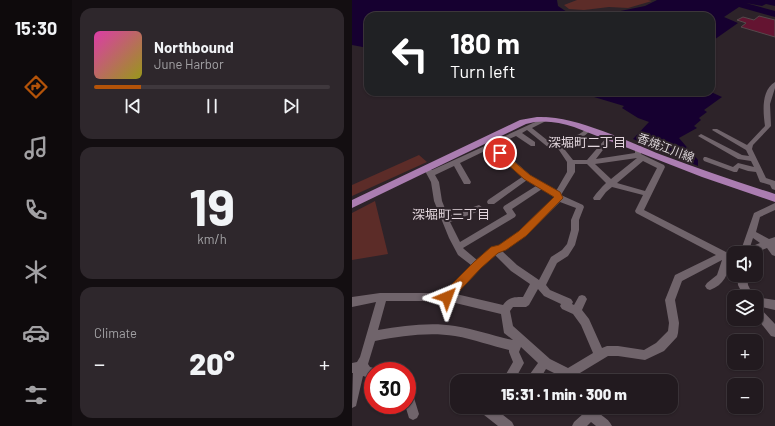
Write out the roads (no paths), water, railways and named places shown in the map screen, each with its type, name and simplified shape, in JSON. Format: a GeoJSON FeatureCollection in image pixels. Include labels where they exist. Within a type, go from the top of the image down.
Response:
{"type":"FeatureCollection","features":[{"type":"Feature","properties":{"kind":"main road","name":"香焼江川線"},"geometry":{"type":"LineString","coordinates":[[550,118],[609,138],[639,154],[677,163]]}},
{"type":"Feature","properties":{"kind":"main road","name":"香焼江川線"},"geometry":{"type":"LineString","coordinates":[[352,199],[528,122],[550,118],[579,123],[677,163],[775,198]]}},
{"type":"Feature","properties":{"kind":"main road","name":"香焼江川線"},"geometry":{"type":"LineString","coordinates":[[352,204],[458,158],[528,122]]}},
{"type":"Feature","properties":{"kind":"main road","name":"香焼江川線"},"geometry":{"type":"LineString","coordinates":[[706,174],[775,193]]}},
{"type":"Feature","properties":{"kind":"street"},"geometry":{"type":"LineString","coordinates":[[748,149],[750,144],[768,126],[767,101],[770,91],[775,84]]}},
{"type":"Feature","properties":{"kind":"street"},"geometry":{"type":"LineString","coordinates":[[767,101],[774,104]]}},
{"type":"Feature","properties":{"kind":"street"},"geometry":{"type":"LineString","coordinates":[[768,110],[775,115]]}},
{"type":"Feature","properties":{"kind":"street"},"geometry":{"type":"LineString","coordinates":[[559,145],[551,146],[528,122],[517,133],[489,142],[527,177],[558,196],[580,207],[575,220],[575,230],[571,245],[565,253],[554,260],[526,302],[511,302],[505,310],[508,329],[545,362],[564,374]]}},
{"type":"Feature","properties":{"kind":"street"},"geometry":{"type":"LineString","coordinates":[[559,145],[559,141],[564,137],[580,137],[588,130]]}},
{"type":"Feature","properties":{"kind":"street"},"geometry":{"type":"LineString","coordinates":[[715,130],[748,149],[762,180],[773,184],[775,187]]}},
{"type":"Feature","properties":{"kind":"street"},"geometry":{"type":"LineString","coordinates":[[517,133],[533,144]]}},
{"type":"Feature","properties":{"kind":"street"},"geometry":{"type":"LineString","coordinates":[[701,136],[740,157],[752,159]]}},
{"type":"Feature","properties":{"kind":"street"},"geometry":{"type":"LineString","coordinates":[[590,162],[609,138]]}},
{"type":"Feature","properties":{"kind":"street"},"geometry":{"type":"LineString","coordinates":[[447,297],[477,265],[495,250],[502,248],[522,234],[558,196],[571,172],[572,162],[559,145]]}},
{"type":"Feature","properties":{"kind":"street"},"geometry":{"type":"LineString","coordinates":[[572,162],[590,162],[605,159],[616,160],[639,154],[661,167],[639,211],[727,255]]}},
{"type":"Feature","properties":{"kind":"street"},"geometry":{"type":"LineString","coordinates":[[597,198],[639,154]]}},
{"type":"Feature","properties":{"kind":"street"},"geometry":{"type":"LineString","coordinates":[[458,158],[466,182]]}},
{"type":"Feature","properties":{"kind":"street"},"geometry":{"type":"LineString","coordinates":[[706,159],[734,170],[738,165],[748,169],[757,170]]}},
{"type":"Feature","properties":{"kind":"street"},"geometry":{"type":"LineString","coordinates":[[590,162],[611,184],[648,194]]}},
{"type":"Feature","properties":{"kind":"street"},"geometry":{"type":"LineString","coordinates":[[429,171],[446,220],[458,247],[477,265]]}},
{"type":"Feature","properties":{"kind":"street"},"geometry":{"type":"LineString","coordinates":[[491,202],[527,177]]}},
{"type":"Feature","properties":{"kind":"street"},"geometry":{"type":"LineString","coordinates":[[458,247],[512,214],[507,208],[541,186]]}},
{"type":"Feature","properties":{"kind":"street"},"geometry":{"type":"LineString","coordinates":[[747,246],[757,214],[775,206]]}},
{"type":"Feature","properties":{"kind":"street"},"geometry":{"type":"LineString","coordinates":[[446,220],[479,208]]}},
{"type":"Feature","properties":{"kind":"street"},"geometry":{"type":"LineString","coordinates":[[750,233],[771,241],[775,252]]}},
{"type":"Feature","properties":{"kind":"street"},"geometry":{"type":"LineString","coordinates":[[760,246],[771,241]]}},
{"type":"Feature","properties":{"kind":"street"},"geometry":{"type":"LineString","coordinates":[[495,250],[514,268],[538,284],[548,293],[568,302],[565,306],[576,311],[585,322],[599,355]]}},
{"type":"Feature","properties":{"kind":"street"},"geometry":{"type":"LineString","coordinates":[[575,374],[599,355],[612,350],[644,356],[664,344],[672,333],[674,323],[670,300],[678,278],[727,256]]}},
{"type":"Feature","properties":{"kind":"street"},"geometry":{"type":"LineString","coordinates":[[710,286],[716,283],[722,276],[727,259]]}},
{"type":"Feature","properties":{"kind":"street"},"geometry":{"type":"LineString","coordinates":[[352,302],[380,297],[447,297],[505,310]]}},
{"type":"Feature","properties":{"kind":"street"},"geometry":{"type":"LineString","coordinates":[[352,402],[358,366],[365,360],[378,315],[381,301],[380,297]]}},
{"type":"Feature","properties":{"kind":"street"},"geometry":{"type":"LineString","coordinates":[[576,311],[582,299]]}},
{"type":"Feature","properties":{"kind":"street"},"geometry":{"type":"LineString","coordinates":[[763,302],[775,305]]}},
{"type":"Feature","properties":{"kind":"street"},"geometry":{"type":"LineString","coordinates":[[763,318],[775,332]]}},
{"type":"Feature","properties":{"kind":"street"},"geometry":{"type":"LineString","coordinates":[[371,337],[411,330],[434,329],[449,330],[516,346],[514,352],[519,363],[512,374]]}},
{"type":"Feature","properties":{"kind":"street"},"geometry":{"type":"LineString","coordinates":[[536,374],[545,362]]}},
{"type":"Feature","properties":{"kind":"street"},"geometry":{"type":"LineString","coordinates":[[492,414],[508,426]]}},
{"type":"Feature","properties":{"kind":"street"},"geometry":{"type":"LineString","coordinates":[[578,426],[586,414]]}},
{"type":"Feature","properties":{"kind":"street"},"geometry":{"type":"LineString","coordinates":[[593,414],[606,426]]}},
{"type":"Feature","properties":{"kind":"district","name":"深堀町二丁目"},"geometry":{"type":"Point","coordinates":[587,142]}},
{"type":"Feature","properties":{"kind":"district","name":"深堀町三丁目"},"geometry":{"type":"Point","coordinates":[451,214]}}]}
